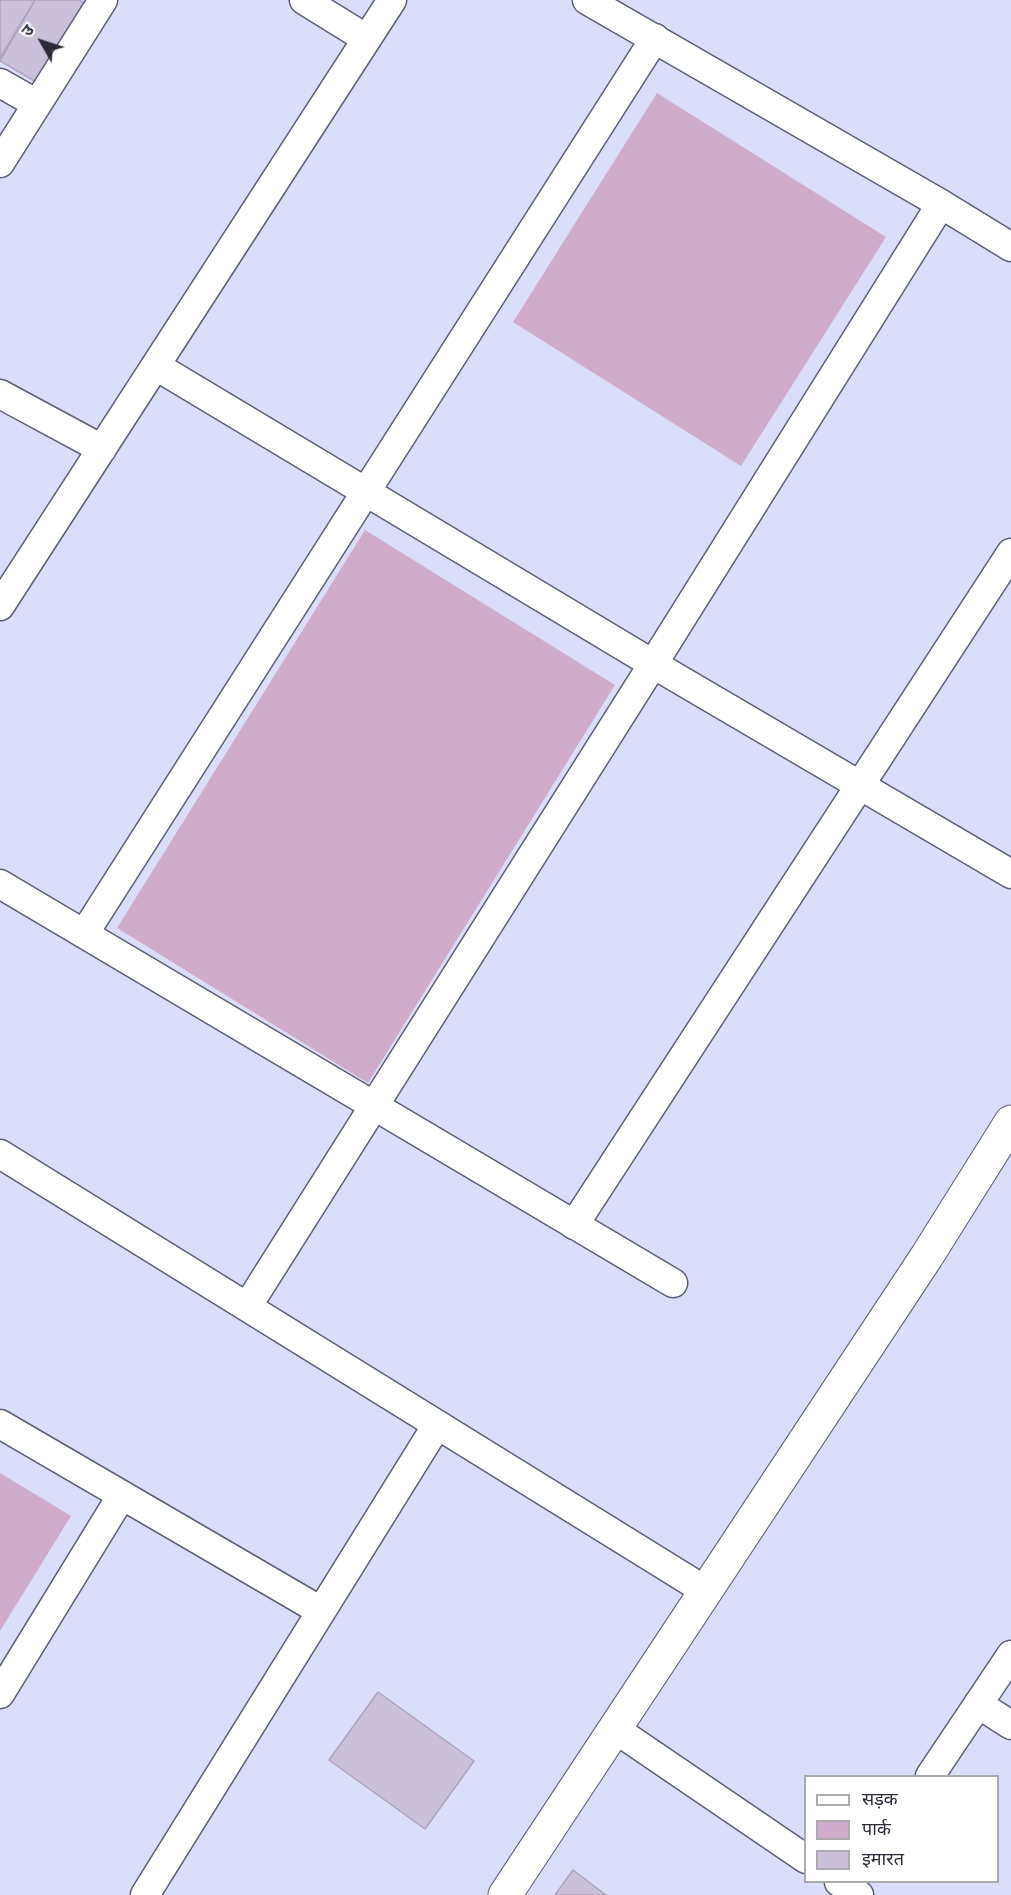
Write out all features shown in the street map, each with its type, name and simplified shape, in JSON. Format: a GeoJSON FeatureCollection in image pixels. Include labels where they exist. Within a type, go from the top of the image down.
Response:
{"type":"FeatureCollection","features":[{"type":"Feature","properties":{"kind":"street"},"geometry":{"type":"LineString","coordinates":[[0,163],[103,0]]}},
{"type":"Feature","properties":{"kind":"street"},"geometry":{"type":"LineString","coordinates":[[304,0],[367,39]]}},
{"type":"Feature","properties":{"kind":"street"},"geometry":{"type":"LineString","coordinates":[[0,606],[393,0]]}},
{"type":"Feature","properties":{"kind":"street"},"geometry":{"type":"LineString","coordinates":[[587,0],[941,204],[1011,247]]}},
{"type":"Feature","properties":{"kind":"street"},"geometry":{"type":"LineString","coordinates":[[84,934],[655,38]]}},
{"type":"Feature","properties":{"kind":"street"},"geometry":{"type":"LineString","coordinates":[[0,83],[37,104]]}},
{"type":"Feature","properties":{"kind":"street"},"geometry":{"type":"LineString","coordinates":[[247,1307],[941,204]]}},
{"type":"Feature","properties":{"kind":"street"},"geometry":{"type":"LineString","coordinates":[[156,366],[653,664],[1011,874]]}},
{"type":"Feature","properties":{"kind":"street"},"geometry":{"type":"LineString","coordinates":[[0,394],[102,448]]}},
{"type":"Feature","properties":{"kind":"street"},"geometry":{"type":"LineString","coordinates":[[574,1225],[1011,553]]}},
{"type":"Feature","properties":{"kind":"street"},"geometry":{"type":"LineString","coordinates":[[0,885],[674,1283]]}},
{"type":"Feature","properties":{"kind":"street"},"geometry":{"type":"LineString","coordinates":[[506,1895],[927,1256],[1011,1122]]}},
{"type":"Feature","properties":{"kind":"street"},"geometry":{"type":"LineString","coordinates":[[0,1154],[706,1591]]}},
{"type":"Feature","properties":{"kind":"street"},"geometry":{"type":"LineString","coordinates":[[0,1424],[321,1611]]}},
{"type":"Feature","properties":{"kind":"street"},"geometry":{"type":"LineString","coordinates":[[145,1895],[438,1425]]}},
{"type":"Feature","properties":{"kind":"street"},"geometry":{"type":"LineString","coordinates":[[0,1694],[123,1496]]}},
{"type":"Feature","properties":{"kind":"street"},"geometry":{"type":"LineString","coordinates":[[931,1775],[1011,1655]]}},
{"type":"Feature","properties":{"kind":"street"},"geometry":{"type":"LineString","coordinates":[[978,1704],[1011,1725]]}},
{"type":"Feature","properties":{"kind":"street"},"geometry":{"type":"LineString","coordinates":[[615,1729],[804,1858]]}},
{"type":"Feature","properties":{"kind":"green space"},"geometry":{"type":"Polygon","coordinates":[[[657,93],[886,237],[741,466],[513,322],[657,93]]]}},
{"type":"Feature","properties":{"kind":"green space"},"geometry":{"type":"Polygon","coordinates":[[[365,530],[615,685],[368,1083],[117,928],[365,530]]]}},
{"type":"Feature","properties":{"kind":"green space"},"geometry":{"type":"Polygon","coordinates":[[[0,1473],[71,1516],[0,1631],[0,1473]]]}},
{"type":"Feature","properties":{"kind":"building"},"geometry":{"type":"Polygon","coordinates":[[[0,0],[35,0],[0,58],[0,0]]]}},
{"type":"Feature","properties":{"kind":"building"},"geometry":{"type":"Polygon","coordinates":[[[35,0],[79,0],[86,4],[38,83],[0,61],[35,0]]]}},
{"type":"Feature","properties":{"kind":"building"},"geometry":{"type":"Polygon","coordinates":[[[378,1692],[474,1761],[425,1829],[329,1760],[378,1692]]]}},
{"type":"Feature","properties":{"kind":"building"},"geometry":{"type":"Polygon","coordinates":[[[573,1870],[606,1895],[555,1895],[573,1870]]]}}]}
